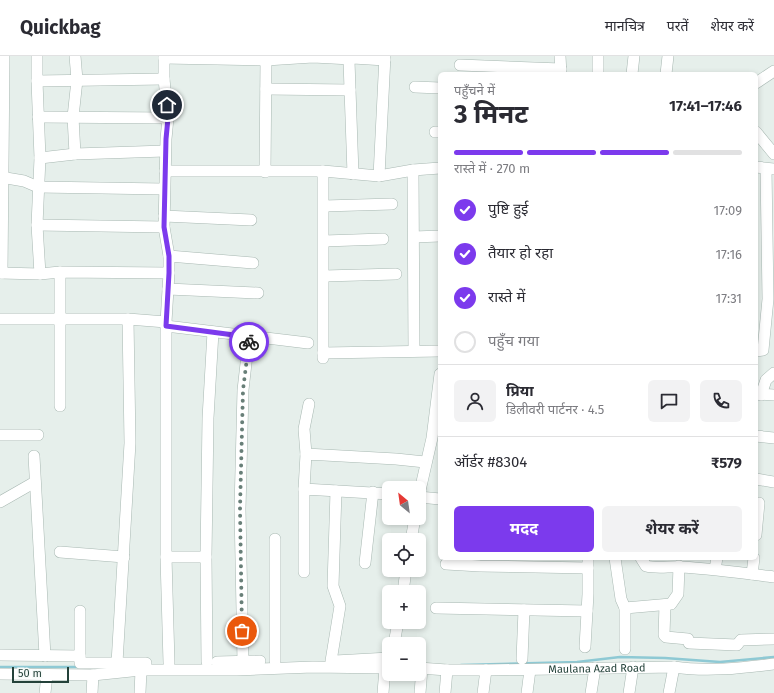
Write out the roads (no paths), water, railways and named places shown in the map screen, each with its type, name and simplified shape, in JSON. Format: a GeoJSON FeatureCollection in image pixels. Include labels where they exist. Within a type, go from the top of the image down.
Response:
{"type":"FeatureCollection","features":[{"type":"Feature","properties":{"kind":"street"},"geometry":{"type":"LineString","coordinates":[[4,56],[1,273],[169,273]]}},
{"type":"Feature","properties":{"kind":"street"},"geometry":{"type":"LineString","coordinates":[[37,56],[40,158],[37,225],[40,274]]}},
{"type":"Feature","properties":{"kind":"street"},"geometry":{"type":"LineString","coordinates":[[75,56],[77,80],[73,117],[75,154]]}},
{"type":"Feature","properties":{"kind":"street"},"geometry":{"type":"LineString","coordinates":[[460,64],[561,72],[560,56]]}},
{"type":"Feature","properties":{"kind":"street"},"geometry":{"type":"LineString","coordinates":[[598,56],[598,72]]}},
{"type":"Feature","properties":{"kind":"street"},"geometry":{"type":"LineString","coordinates":[[632,72],[634,56]]}},
{"type":"Feature","properties":{"kind":"street"},"geometry":{"type":"LineString","coordinates":[[666,72],[668,56]]}},
{"type":"Feature","properties":{"kind":"street"},"geometry":{"type":"LineString","coordinates":[[169,663],[166,556],[166,324],[169,256],[164,222],[165,151],[168,118],[164,79],[164,57],[266,60],[313,57],[351,60],[353,58],[385,58],[379,176]]}},
{"type":"Feature","properties":{"kind":"street"},"geometry":{"type":"LineString","coordinates":[[265,172],[266,60]]}},
{"type":"Feature","properties":{"kind":"street"},"geometry":{"type":"LineString","coordinates":[[351,60],[349,64],[352,174]]}},
{"type":"Feature","properties":{"kind":"street"},"geometry":{"type":"LineString","coordinates":[[758,82],[774,71]]}},
{"type":"Feature","properties":{"kind":"street"},"geometry":{"type":"LineString","coordinates":[[37,81],[164,79]]}},
{"type":"Feature","properties":{"kind":"street"},"geometry":{"type":"LineString","coordinates":[[415,87],[438,88]]}},
{"type":"Feature","properties":{"kind":"street"},"geometry":{"type":"LineString","coordinates":[[266,89],[350,90]]}},
{"type":"Feature","properties":{"kind":"street"},"geometry":{"type":"LineString","coordinates":[[38,117],[168,118]]}},
{"type":"Feature","properties":{"kind":"street"},"geometry":{"type":"LineString","coordinates":[[758,134],[774,154]]}},
{"type":"Feature","properties":{"kind":"street"},"geometry":{"type":"LineString","coordinates":[[40,158],[75,154],[165,151]]}},
{"type":"Feature","properties":{"kind":"street"},"geometry":{"type":"LineString","coordinates":[[165,171],[324,171],[379,176],[413,170],[438,168]]}},
{"type":"Feature","properties":{"kind":"street"},"geometry":{"type":"LineString","coordinates":[[758,351],[763,350],[771,299],[765,168]]}},
{"type":"Feature","properties":{"kind":"street"},"geometry":{"type":"LineString","coordinates":[[413,170],[414,351]]}},
{"type":"Feature","properties":{"kind":"street"},"geometry":{"type":"LineString","coordinates":[[324,171],[323,355],[438,350]]}},
{"type":"Feature","properties":{"kind":"street"},"geometry":{"type":"LineString","coordinates":[[2,177],[24,181],[38,187],[164,189]]}},
{"type":"Feature","properties":{"kind":"street"},"geometry":{"type":"LineString","coordinates":[[324,206],[392,204]]}},
{"type":"Feature","properties":{"kind":"street"},"geometry":{"type":"LineString","coordinates":[[37,225],[251,220]]}},
{"type":"Feature","properties":{"kind":"street"},"geometry":{"type":"LineString","coordinates":[[414,237],[438,236]]}},
{"type":"Feature","properties":{"kind":"street"},"geometry":{"type":"LineString","coordinates":[[324,241],[383,240]]}},
{"type":"Feature","properties":{"kind":"street"},"geometry":{"type":"LineString","coordinates":[[169,256],[254,262]]}},
{"type":"Feature","properties":{"kind":"street"},"geometry":{"type":"LineString","coordinates":[[60,272],[60,406]]}},
{"type":"Feature","properties":{"kind":"street"},"geometry":{"type":"LineString","coordinates":[[324,276],[396,274]]}},
{"type":"Feature","properties":{"kind":"street"},"geometry":{"type":"LineString","coordinates":[[168,289],[258,293]]}},
{"type":"Feature","properties":{"kind":"street"},"geometry":{"type":"LineString","coordinates":[[0,319],[128,319],[249,337],[308,343]]}},
{"type":"Feature","properties":{"kind":"street"},"geometry":{"type":"LineString","coordinates":[[117,663],[130,443],[128,319]]}},
{"type":"Feature","properties":{"kind":"street"},"geometry":{"type":"LineString","coordinates":[[207,662],[206,557],[208,418],[213,332]]}},
{"type":"Feature","properties":{"kind":"street"},"geometry":{"type":"LineString","coordinates":[[243,662],[240,509],[243,390],[249,337]]}},
{"type":"Feature","properties":{"kind":"street"},"geometry":{"type":"LineString","coordinates":[[774,373],[766,380],[759,395],[774,395]]}},
{"type":"Feature","properties":{"kind":"street"},"geometry":{"type":"LineString","coordinates":[[422,481],[426,462],[436,438],[438,398]]}},
{"type":"Feature","properties":{"kind":"street"},"geometry":{"type":"LineString","coordinates":[[304,572],[304,489],[306,454],[304,429],[309,404]]}},
{"type":"Feature","properties":{"kind":"street"},"geometry":{"type":"LineString","coordinates":[[0,435],[38,435]]}},
{"type":"Feature","properties":{"kind":"street"},"geometry":{"type":"LineString","coordinates":[[758,436],[774,438]]}},
{"type":"Feature","properties":{"kind":"street"},"geometry":{"type":"LineString","coordinates":[[306,454],[426,462]]}},
{"type":"Feature","properties":{"kind":"street"},"geometry":{"type":"LineString","coordinates":[[34,456],[45,656]]}},
{"type":"Feature","properties":{"kind":"street"},"geometry":{"type":"LineString","coordinates":[[758,480],[774,482]]}},
{"type":"Feature","properties":{"kind":"street"},"geometry":{"type":"LineString","coordinates":[[0,502],[35,482]]}},
{"type":"Feature","properties":{"kind":"street"},"geometry":{"type":"LineString","coordinates":[[304,489],[382,493]]}},
{"type":"Feature","properties":{"kind":"street"},"geometry":{"type":"LineString","coordinates":[[331,661],[340,606],[333,586],[336,491]]}},
{"type":"Feature","properties":{"kind":"street"},"geometry":{"type":"LineString","coordinates":[[365,563],[373,492]]}},
{"type":"Feature","properties":{"kind":"street"},"geometry":{"type":"LineString","coordinates":[[426,497],[438,499]]}},
{"type":"Feature","properties":{"kind":"street"},"geometry":{"type":"LineString","coordinates":[[758,514],[759,503]]}},
{"type":"Feature","properties":{"kind":"street"},"geometry":{"type":"LineString","coordinates":[[275,539],[275,661]]}},
{"type":"Feature","properties":{"kind":"street"},"geometry":{"type":"LineString","coordinates":[[60,552],[124,557]]}},
{"type":"Feature","properties":{"kind":"street"},"geometry":{"type":"LineString","coordinates":[[166,556],[206,557]]}},
{"type":"Feature","properties":{"kind":"street"},"geometry":{"type":"LineString","coordinates":[[615,560],[621,598],[625,608],[625,648]]}},
{"type":"Feature","properties":{"kind":"street"},"geometry":{"type":"LineString","coordinates":[[642,560],[646,566],[652,567],[677,564],[716,564],[752,574],[774,577]]}},
{"type":"Feature","properties":{"kind":"street"},"geometry":{"type":"LineString","coordinates":[[752,574],[754,560]]}},
{"type":"Feature","properties":{"kind":"street"},"geometry":{"type":"LineString","coordinates":[[446,564],[480,562],[588,563],[585,647]]}},
{"type":"Feature","properties":{"kind":"street"},"geometry":{"type":"LineString","coordinates":[[625,608],[672,604],[678,594],[677,564]]}},
{"type":"Feature","properties":{"kind":"street"},"geometry":{"type":"LineString","coordinates":[[666,605],[664,635],[666,637],[688,639],[689,643],[738,644],[741,640],[774,639]]}},
{"type":"Feature","properties":{"kind":"street"},"geometry":{"type":"LineString","coordinates":[[436,608],[587,611]]}},
{"type":"Feature","properties":{"kind":"street"},"geometry":{"type":"LineString","coordinates":[[522,659],[524,610]]}},
{"type":"Feature","properties":{"kind":"street"},"geometry":{"type":"LineString","coordinates":[[80,611],[80,663],[331,661],[382,665]]}},
{"type":"Feature","properties":{"kind":"street"},"geometry":{"type":"LineString","coordinates":[[0,655],[80,656]]}},
{"type":"Feature","properties":{"kind":"street","name":"Maulana Azad Road"},"geometry":{"type":"LineString","coordinates":[[426,668],[447,670],[530,670],[674,667],[692,670],[720,670],[774,664]]}},
{"type":"Feature","properties":{"kind":"street"},"geometry":{"type":"LineString","coordinates":[[0,674],[93,675],[141,670],[237,670],[382,665]]}},
{"type":"Feature","properties":{"kind":"street"},"geometry":{"type":"LineString","coordinates":[[629,693],[633,667]]}},
{"type":"Feature","properties":{"kind":"street"},"geometry":{"type":"LineString","coordinates":[[669,693],[674,667]]}},
{"type":"Feature","properties":{"kind":"street"},"geometry":{"type":"LineString","coordinates":[[591,693],[595,668]]}},
{"type":"Feature","properties":{"kind":"street"},"geometry":{"type":"LineString","coordinates":[[140,693],[141,670]]}},
{"type":"Feature","properties":{"kind":"street"},"geometry":{"type":"LineString","coordinates":[[445,693],[447,670]]}},
{"type":"Feature","properties":{"kind":"street"},"geometry":{"type":"LineString","coordinates":[[483,693],[486,670]]}},
{"type":"Feature","properties":{"kind":"street"},"geometry":{"type":"LineString","coordinates":[[527,693],[530,670]]}},
{"type":"Feature","properties":{"kind":"street"},"geometry":{"type":"LineString","coordinates":[[46,693],[47,675]]}},
{"type":"Feature","properties":{"kind":"street"},"geometry":{"type":"LineString","coordinates":[[92,693],[93,675]]}},
{"type":"Feature","properties":{"kind":"street"},"geometry":{"type":"LineString","coordinates":[[383,693],[385,681]]}},
{"type":"Feature","properties":{"kind":"street"},"geometry":{"type":"LineString","coordinates":[[420,681],[420,693]]}},
{"type":"Feature","properties":{"kind":"waterway"},"geometry":{"type":"LineString","coordinates":[[461,665],[577,662],[620,657],[665,658],[720,662],[774,657]]}},
{"type":"Feature","properties":{"kind":"waterway"},"geometry":{"type":"LineString","coordinates":[[0,667],[79,667]]}}]}
